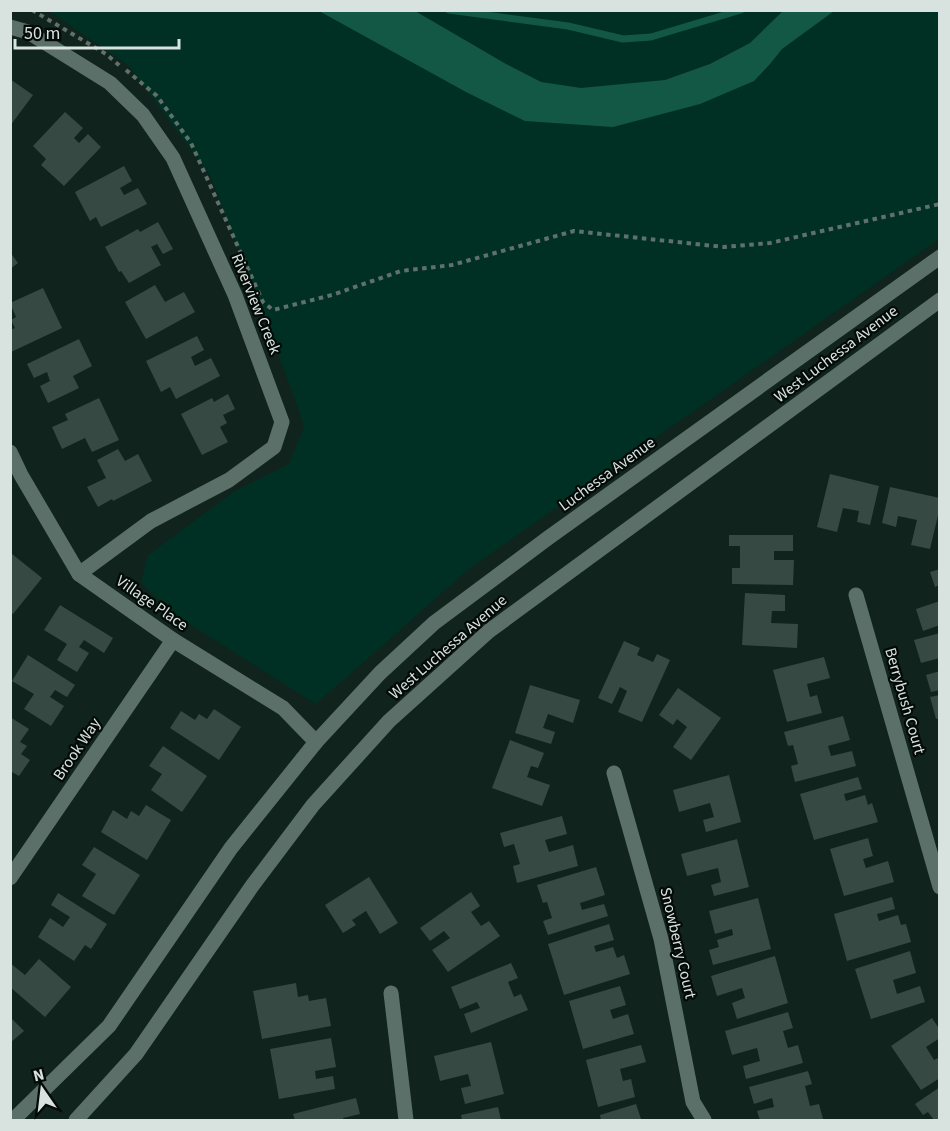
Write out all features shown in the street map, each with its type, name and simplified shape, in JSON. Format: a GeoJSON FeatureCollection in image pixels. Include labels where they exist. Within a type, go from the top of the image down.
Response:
{"type":"FeatureCollection","features":[{"type":"Feature","properties":{"kind":"street","name":"Riverview Creek"},"geometry":{"type":"LineString","coordinates":[[10,27],[28,32],[110,83],[143,115],[173,158],[235,295],[282,422],[274,447],[229,480],[151,520],[79,574]]}},
{"type":"Feature","properties":{"kind":"street","name":"Luchessa Avenue"},"geometry":{"type":"LineString","coordinates":[[316,742],[380,673],[434,623],[548,538],[939,258]]}},
{"type":"Feature","properties":{"kind":"street","name":"West Luchessa Avenue"},"geometry":{"type":"LineString","coordinates":[[76,1120],[136,1054],[252,886],[314,805],[389,721],[489,631],[939,300]]}},
{"type":"Feature","properties":{"kind":"street","name":"Village Place"},"geometry":{"type":"LineString","coordinates":[[10,452],[16,479],[79,574],[173,640],[283,708],[316,742]]}},
{"type":"Feature","properties":{"kind":"street","name":"Berrybush Court"},"geometry":{"type":"LineString","coordinates":[[856,595],[939,887]]}},
{"type":"Feature","properties":{"kind":"street","name":"Brook Way"},"geometry":{"type":"LineString","coordinates":[[10,878],[173,640]]}},
{"type":"Feature","properties":{"kind":"street"},"geometry":{"type":"LineString","coordinates":[[13,1120],[109,1026],[231,849],[316,742]]}},
{"type":"Feature","properties":{"kind":"street","name":"Snowberry Court"},"geometry":{"type":"LineString","coordinates":[[614,773],[661,939],[693,1102],[704,1120]]}},
{"type":"Feature","properties":{"kind":"street"},"geometry":{"type":"LineString","coordinates":[[391,993],[406,1120]]}},
{"type":"Feature","properties":{"kind":"path"},"geometry":{"type":"LineString","coordinates":[[32,10],[106,54],[158,96],[191,143],[263,302],[273,310],[332,295],[401,272],[452,264],[574,231],[724,247],[770,243],[939,204]]}},
{"type":"Feature","properties":{"kind":"shaded area"},"geometry":{"type":"Polygon","coordinates":[[[49,11],[939,11],[939,239],[469,569],[316,704],[172,613],[141,583],[148,555],[235,491],[289,464],[304,427],[211,177],[129,66],[49,11]]]}},
{"type":"Feature","properties":{"kind":"shaded area"},"geometry":{"type":"Polygon","coordinates":[[[319,11],[415,11],[541,82],[581,88],[665,80],[710,64],[750,43],[783,11],[834,11],[782,49],[754,81],[700,104],[613,127],[525,121],[466,92],[319,11]]]}},
{"type":"Feature","properties":{"kind":"building"},"geometry":{"type":"Polygon","coordinates":[[[10,79],[33,95],[10,126],[10,79]]]}},
{"type":"Feature","properties":{"kind":"building"},"geometry":{"type":"Polygon","coordinates":[[[65,112],[83,128],[74,138],[79,143],[88,134],[101,147],[64,186],[41,165],[46,159],[33,146],[65,112]]]}},
{"type":"Feature","properties":{"kind":"building"},"geometry":{"type":"Polygon","coordinates":[[[124,166],[132,181],[120,188],[124,195],[138,188],[147,204],[101,227],[96,217],[90,221],[75,192],[124,166]]]}},
{"type":"Feature","properties":{"kind":"building"},"geometry":{"type":"Polygon","coordinates":[[[158,222],[173,249],[163,254],[157,244],[151,247],[161,265],[129,283],[121,271],[119,272],[105,247],[138,229],[140,232],[158,222]]]}},
{"type":"Feature","properties":{"kind":"building"},"geometry":{"type":"Polygon","coordinates":[[[10,252],[18,263],[10,269],[10,252]]]}},
{"type":"Feature","properties":{"kind":"building"},"geometry":{"type":"Polygon","coordinates":[[[155,285],[165,302],[184,292],[195,312],[146,339],[125,302],[155,285]]]}},
{"type":"Feature","properties":{"kind":"building"},"geometry":{"type":"Polygon","coordinates":[[[43,288],[62,328],[11,352],[10,330],[15,328],[11,320],[16,317],[10,303],[43,288]]]}},
{"type":"Feature","properties":{"kind":"building"},"geometry":{"type":"Polygon","coordinates":[[[197,336],[204,350],[191,357],[195,366],[211,358],[220,376],[176,399],[170,387],[161,392],[146,361],[197,336]]]}},
{"type":"Feature","properties":{"kind":"building"},"geometry":{"type":"Polygon","coordinates":[[[79,339],[92,366],[73,376],[79,388],[48,403],[40,386],[50,381],[47,372],[34,378],[27,364],[79,339]]]}},
{"type":"Feature","properties":{"kind":"building"},"geometry":{"type":"Polygon","coordinates":[[[228,394],[235,409],[223,415],[227,423],[220,427],[228,442],[202,455],[181,414],[212,398],[214,402],[228,394]]]}},
{"type":"Feature","properties":{"kind":"building"},"geometry":{"type":"Polygon","coordinates":[[[99,398],[119,440],[92,452],[85,438],[62,449],[52,427],[68,420],[65,414],[99,398]]]}},
{"type":"Feature","properties":{"kind":"building"},"geometry":{"type":"Polygon","coordinates":[[[118,449],[125,461],[138,454],[152,481],[98,507],[87,487],[106,478],[97,460],[118,449]]]}},
{"type":"Feature","properties":{"kind":"building"},"geometry":{"type":"Polygon","coordinates":[[[830,474],[879,486],[870,525],[857,522],[859,511],[843,508],[837,532],[817,527],[830,474]]]}},
{"type":"Feature","properties":{"kind":"building"},"geometry":{"type":"Polygon","coordinates":[[[890,487],[940,498],[930,549],[911,545],[917,520],[898,516],[896,527],[882,523],[890,487]]]}},
{"type":"Feature","properties":{"kind":"building"},"geometry":{"type":"Polygon","coordinates":[[[729,535],[793,535],[793,551],[774,551],[774,560],[794,560],[793,585],[732,584],[732,568],[740,568],[740,546],[729,546],[729,535]]]}},
{"type":"Feature","properties":{"kind":"building"},"geometry":{"type":"Polygon","coordinates":[[[12,554],[42,578],[13,614],[10,612],[12,554]]]}},
{"type":"Feature","properties":{"kind":"building"},"geometry":{"type":"Polygon","coordinates":[[[940,569],[940,585],[935,587],[930,572],[940,569]]]}},
{"type":"Feature","properties":{"kind":"building"},"geometry":{"type":"Polygon","coordinates":[[[745,593],[785,595],[785,611],[772,611],[771,623],[798,624],[797,648],[742,645],[745,593]]]}},
{"type":"Feature","properties":{"kind":"building"},"geometry":{"type":"Polygon","coordinates":[[[940,601],[940,625],[923,631],[916,609],[940,601]]]}},
{"type":"Feature","properties":{"kind":"building"},"geometry":{"type":"Polygon","coordinates":[[[60,605],[113,638],[104,653],[84,640],[79,647],[89,653],[77,672],[57,660],[67,644],[44,630],[60,605]]]}},
{"type":"Feature","properties":{"kind":"building"},"geometry":{"type":"Polygon","coordinates":[[[940,633],[940,658],[921,663],[914,640],[940,633]]]}},
{"type":"Feature","properties":{"kind":"building"},"geometry":{"type":"Polygon","coordinates":[[[624,641],[640,648],[637,655],[653,662],[657,654],[670,660],[642,722],[618,712],[627,691],[620,687],[612,704],[598,698],[624,641]]]}},
{"type":"Feature","properties":{"kind":"building"},"geometry":{"type":"Polygon","coordinates":[[[28,655],[75,685],[67,697],[55,690],[50,697],[64,706],[51,726],[24,709],[34,694],[12,681],[28,655]]]}},
{"type":"Feature","properties":{"kind":"building"},"geometry":{"type":"Polygon","coordinates":[[[824,657],[830,678],[807,684],[810,697],[817,695],[822,713],[787,722],[773,670],[824,657]]]}},
{"type":"Feature","properties":{"kind":"building"},"geometry":{"type":"Polygon","coordinates":[[[940,671],[940,690],[931,692],[926,675],[940,671]]]}},
{"type":"Feature","properties":{"kind":"building"},"geometry":{"type":"Polygon","coordinates":[[[530,685],[580,700],[573,723],[548,714],[543,728],[555,732],[551,744],[515,733],[530,685]]]}},
{"type":"Feature","properties":{"kind":"building"},"geometry":{"type":"Polygon","coordinates":[[[678,688],[721,718],[691,760],[673,747],[687,727],[677,719],[673,725],[659,715],[678,688]]]}},
{"type":"Feature","properties":{"kind":"building"},"geometry":{"type":"Polygon","coordinates":[[[940,695],[940,718],[936,719],[930,697],[940,695]]]}},
{"type":"Feature","properties":{"kind":"building"},"geometry":{"type":"Polygon","coordinates":[[[214,709],[241,727],[219,760],[170,728],[181,711],[195,720],[199,714],[207,719],[214,709]]]}},
{"type":"Feature","properties":{"kind":"building"},"geometry":{"type":"Polygon","coordinates":[[[843,716],[850,740],[828,746],[831,756],[852,751],[856,766],[795,782],[791,766],[798,764],[793,745],[788,746],[784,732],[843,716]]]}},
{"type":"Feature","properties":{"kind":"building"},"geometry":{"type":"Polygon","coordinates":[[[10,717],[29,729],[20,742],[27,746],[21,754],[30,760],[19,776],[10,771],[10,717]]]}},
{"type":"Feature","properties":{"kind":"building"},"geometry":{"type":"Polygon","coordinates":[[[510,740],[544,753],[538,768],[531,766],[527,777],[550,785],[542,806],[492,788],[510,740]]]}},
{"type":"Feature","properties":{"kind":"building"},"geometry":{"type":"Polygon","coordinates":[[[163,746],[207,776],[182,812],[151,790],[162,774],[149,766],[163,746]]]}},
{"type":"Feature","properties":{"kind":"building"},"geometry":{"type":"Polygon","coordinates":[[[729,775],[741,822],[706,832],[703,820],[714,817],[710,803],[679,812],[673,790],[729,775]]]}},
{"type":"Feature","properties":{"kind":"building"},"geometry":{"type":"Polygon","coordinates":[[[858,777],[862,789],[844,794],[846,801],[865,795],[868,805],[872,803],[878,822],[814,840],[800,794],[858,777]]]}},
{"type":"Feature","properties":{"kind":"building"},"geometry":{"type":"Polygon","coordinates":[[[146,805],[171,820],[147,860],[101,832],[113,810],[127,819],[131,811],[139,816],[146,805]]]}},
{"type":"Feature","properties":{"kind":"building"},"geometry":{"type":"Polygon","coordinates":[[[562,816],[567,834],[545,840],[549,852],[573,845],[578,866],[517,883],[513,866],[520,864],[514,844],[504,847],[500,833],[562,816]]]}},
{"type":"Feature","properties":{"kind":"building"},"geometry":{"type":"Polygon","coordinates":[[[868,838],[873,856],[863,859],[866,868],[888,861],[894,882],[844,896],[830,849],[868,838]]]}},
{"type":"Feature","properties":{"kind":"building"},"geometry":{"type":"Polygon","coordinates":[[[737,839],[749,887],[714,896],[711,885],[721,882],[718,868],[687,876],[681,854],[737,839]]]}},
{"type":"Feature","properties":{"kind":"building"},"geometry":{"type":"Polygon","coordinates":[[[94,847],[140,875],[114,915],[82,896],[96,874],[82,865],[94,847]]]}},
{"type":"Feature","properties":{"kind":"building"},"geometry":{"type":"Polygon","coordinates":[[[596,867],[605,895],[580,903],[582,910],[604,904],[608,916],[548,935],[543,921],[552,918],[547,902],[543,903],[537,885],[596,867]]]}},
{"type":"Feature","properties":{"kind":"building"},"geometry":{"type":"Polygon","coordinates":[[[369,877],[398,923],[380,934],[366,911],[352,920],[356,925],[343,933],[325,905],[369,877]]]}},
{"type":"Feature","properties":{"kind":"building"},"geometry":{"type":"Polygon","coordinates":[[[471,892],[480,906],[471,912],[481,926],[489,921],[500,936],[448,972],[432,950],[450,938],[444,931],[430,941],[420,928],[471,892]]]}},
{"type":"Feature","properties":{"kind":"building"},"geometry":{"type":"Polygon","coordinates":[[[58,893],[107,924],[91,949],[85,945],[74,961],[38,937],[50,918],[63,927],[70,917],[51,905],[58,893]]]}},
{"type":"Feature","properties":{"kind":"building"},"geometry":{"type":"Polygon","coordinates":[[[892,897],[895,909],[877,914],[879,921],[898,915],[901,925],[906,924],[911,942],[847,961],[834,914],[892,897]]]}},
{"type":"Feature","properties":{"kind":"building"},"geometry":{"type":"Polygon","coordinates":[[[758,898],[771,949],[713,965],[709,950],[719,947],[717,940],[733,935],[732,929],[715,934],[709,911],[758,898]]]}},
{"type":"Feature","properties":{"kind":"building"},"geometry":{"type":"Polygon","coordinates":[[[609,924],[614,940],[594,946],[596,952],[613,947],[617,958],[624,955],[630,974],[564,995],[548,944],[609,924]]]}},
{"type":"Feature","properties":{"kind":"building"},"geometry":{"type":"Polygon","coordinates":[[[910,951],[916,973],[893,980],[897,994],[920,986],[925,1002],[871,1019],[855,969],[910,951]]]}},
{"type":"Feature","properties":{"kind":"building"},"geometry":{"type":"Polygon","coordinates":[[[775,956],[788,1003],[737,1019],[732,1003],[745,998],[742,988],[717,996],[711,976],[775,956]]]}},
{"type":"Feature","properties":{"kind":"building"},"geometry":{"type":"Polygon","coordinates":[[[39,959],[71,987],[45,1017],[10,987],[10,963],[25,975],[39,959]]]}},
{"type":"Feature","properties":{"kind":"building"},"geometry":{"type":"Polygon","coordinates":[[[511,963],[518,978],[508,982],[514,997],[521,994],[528,1010],[471,1033],[464,1014],[480,1008],[477,1002],[460,1009],[451,987],[511,963]]]}},
{"type":"Feature","properties":{"kind":"building"},"geometry":{"type":"Polygon","coordinates":[[[296,983],[298,997],[308,995],[309,1001],[326,998],[331,1026],[262,1039],[253,991],[296,983]]]}},
{"type":"Feature","properties":{"kind":"building"},"geometry":{"type":"Polygon","coordinates":[[[620,986],[626,1005],[610,1010],[613,1019],[628,1014],[634,1034],[583,1049],[569,1001],[620,986]]]}},
{"type":"Feature","properties":{"kind":"building"},"geometry":{"type":"Polygon","coordinates":[[[788,1012],[793,1028],[783,1031],[788,1048],[798,1045],[803,1063],[746,1079],[743,1066],[760,1061],[757,1048],[732,1055],[725,1031],[788,1012]]]}},
{"type":"Feature","properties":{"kind":"building"},"geometry":{"type":"Polygon","coordinates":[[[10,1017],[24,1031],[10,1043],[10,1017]]]}},
{"type":"Feature","properties":{"kind":"building"},"geometry":{"type":"Polygon","coordinates":[[[932,1018],[940,1030],[940,1038],[926,1047],[934,1060],[940,1057],[940,1078],[921,1090],[891,1046],[932,1018]]]}},
{"type":"Feature","properties":{"kind":"building"},"geometry":{"type":"Polygon","coordinates":[[[331,1038],[336,1067],[315,1071],[316,1079],[333,1076],[335,1089],[279,1099],[270,1049],[331,1038]]]}},
{"type":"Feature","properties":{"kind":"building"},"geometry":{"type":"Polygon","coordinates":[[[491,1042],[504,1094],[465,1104],[461,1088],[471,1086],[468,1074],[440,1081],[434,1056],[491,1042]]]}},
{"type":"Feature","properties":{"kind":"building"},"geometry":{"type":"Polygon","coordinates":[[[641,1045],[646,1062],[620,1069],[623,1081],[631,1079],[635,1097],[598,1107],[586,1060],[641,1045]]]}},
{"type":"Feature","properties":{"kind":"building"},"geometry":{"type":"Polygon","coordinates":[[[808,1071],[812,1084],[805,1086],[810,1106],[819,1104],[823,1119],[760,1120],[757,1111],[774,1107],[772,1098],[754,1104],[749,1087],[808,1071]]]}},
{"type":"Feature","properties":{"kind":"building"},"geometry":{"type":"Polygon","coordinates":[[[940,1087],[940,1120],[934,1120],[928,1112],[923,1115],[915,1104],[940,1087]]]}},
{"type":"Feature","properties":{"kind":"building"},"geometry":{"type":"Polygon","coordinates":[[[356,1098],[360,1114],[343,1118],[344,1120],[295,1120],[293,1114],[356,1098]]]}},
{"type":"Feature","properties":{"kind":"building"},"geometry":{"type":"Polygon","coordinates":[[[636,1104],[641,1119],[601,1120],[600,1115],[636,1104]]]}},
{"type":"Feature","properties":{"kind":"building"},"geometry":{"type":"Polygon","coordinates":[[[498,1107],[501,1120],[462,1120],[461,1115],[498,1107]]]}},
{"type":"Feature","properties":{"kind":"waterway"},"geometry":{"type":"LineString","coordinates":[[449,10],[568,26],[623,39],[651,37],[741,10]]}}]}
